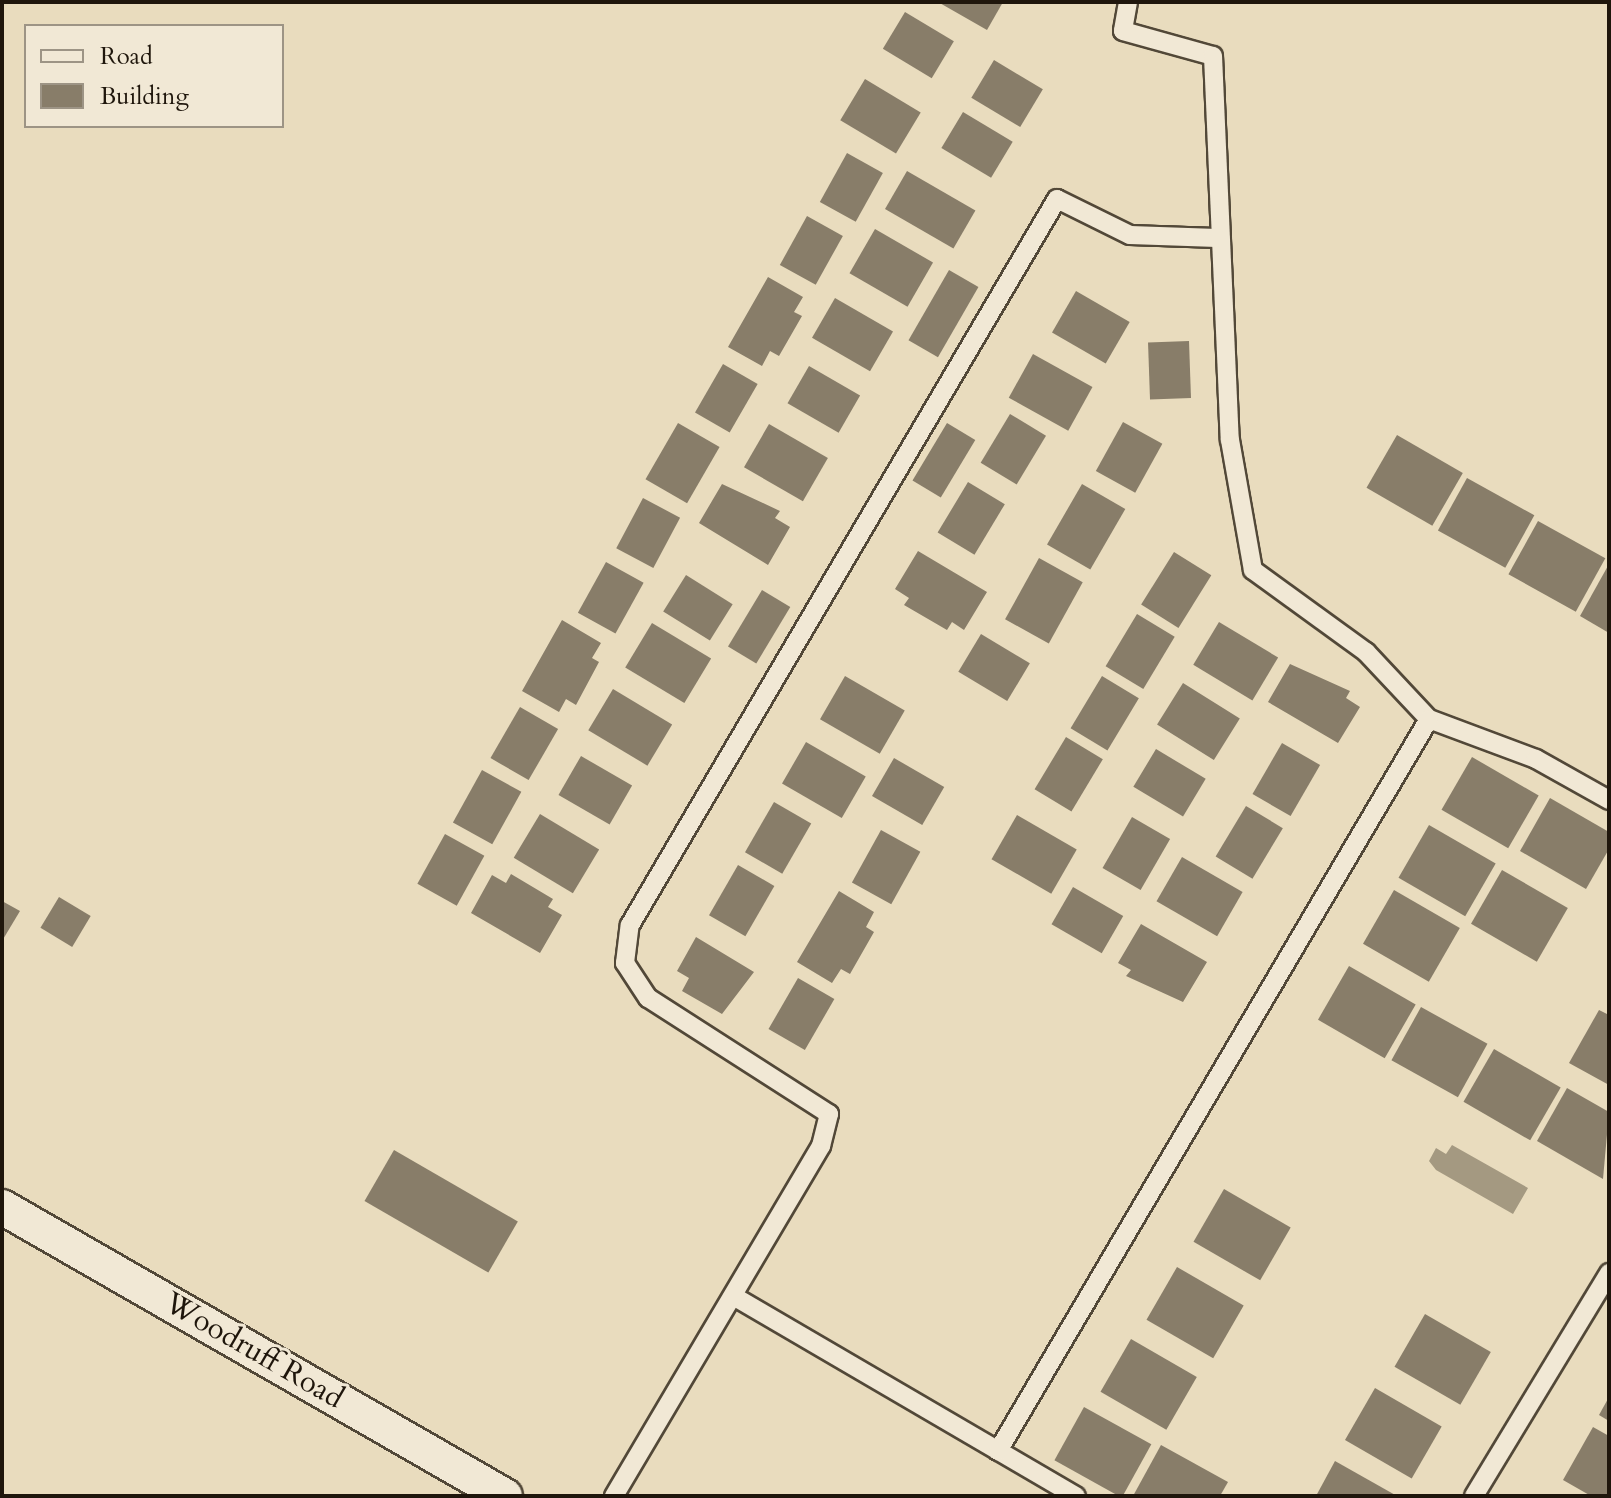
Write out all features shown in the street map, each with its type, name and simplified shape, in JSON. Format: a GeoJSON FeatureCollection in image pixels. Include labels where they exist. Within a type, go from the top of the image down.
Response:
{"type":"FeatureCollection","features":[{"type":"Feature","properties":{"kind":"street","name":"Woodruff Road"},"geometry":{"type":"LineString","coordinates":[[2,1207],[505,1496]]}},
{"type":"Feature","properties":{"kind":"lane"},"geometry":{"type":"LineString","coordinates":[[1128,2],[1123,31],[1213,56],[1217,238],[1230,440],[1253,570],[1366,652],[1429,719],[1536,759],[1609,800]]}},
{"type":"Feature","properties":{"kind":"lane"},"geometry":{"type":"LineString","coordinates":[[614,1496],[735,1297],[821,1146],[829,1114],[648,998],[625,963],[630,925],[1057,199],[1130,235],[1217,238]]}},
{"type":"Feature","properties":{"kind":"lane"},"geometry":{"type":"LineString","coordinates":[[998,1451],[1429,719]]}},
{"type":"Feature","properties":{"kind":"lane"},"geometry":{"type":"LineString","coordinates":[[1474,1496],[1609,1274]]}},
{"type":"Feature","properties":{"kind":"lane"},"geometry":{"type":"LineString","coordinates":[[735,1297],[1076,1496]]}},
{"type":"Feature","properties":{"kind":"shaded area"},"geometry":{"type":"Polygon","coordinates":[[[1452,1145],[1528,1188],[1513,1214],[1436,1170],[1429,1161],[1436,1148],[1446,1154],[1452,1145]]]}},
{"type":"Feature","properties":{"kind":"building"},"geometry":{"type":"Polygon","coordinates":[[[938,2],[1003,2],[987,30],[938,2]]]}},
{"type":"Feature","properties":{"kind":"building"},"geometry":{"type":"Polygon","coordinates":[[[905,12],[954,41],[932,78],[883,49],[905,12]]]}},
{"type":"Feature","properties":{"kind":"building"},"geometry":{"type":"Polygon","coordinates":[[[994,60],[1043,89],[1020,127],[971,98],[994,60]]]}},
{"type":"Feature","properties":{"kind":"building"},"geometry":{"type":"Polygon","coordinates":[[[865,79],[921,112],[896,154],[840,120],[865,79]]]}},
{"type":"Feature","properties":{"kind":"building"},"geometry":{"type":"Polygon","coordinates":[[[963,112],[1013,142],[991,178],[941,148],[963,112]]]}},
{"type":"Feature","properties":{"kind":"building"},"geometry":{"type":"Polygon","coordinates":[[[847,153],[883,173],[856,222],[820,202],[847,153]]]}},
{"type":"Feature","properties":{"kind":"building"},"geometry":{"type":"Polygon","coordinates":[[[907,171],[975,210],[953,249],[885,209],[907,171]]]}},
{"type":"Feature","properties":{"kind":"building"},"geometry":{"type":"Polygon","coordinates":[[[807,216],[843,236],[816,285],[780,265],[807,216]]]}},
{"type":"Feature","properties":{"kind":"building"},"geometry":{"type":"Polygon","coordinates":[[[875,229],[933,262],[908,307],[850,273],[875,229]]]}},
{"type":"Feature","properties":{"kind":"building"},"geometry":{"type":"Polygon","coordinates":[[[949,270],[978,287],[938,357],[908,340],[949,270]]]}},
{"type":"Feature","properties":{"kind":"building"},"geometry":{"type":"Polygon","coordinates":[[[768,277],[803,297],[794,312],[802,316],[779,356],[770,351],[762,366],[728,347],[768,277]]]}},
{"type":"Feature","properties":{"kind":"building"},"geometry":{"type":"Polygon","coordinates":[[[1076,291],[1130,322],[1106,364],[1052,333],[1076,291]]]}},
{"type":"Feature","properties":{"kind":"building"},"geometry":{"type":"Polygon","coordinates":[[[835,298],[893,332],[870,371],[812,338],[835,298]]]}},
{"type":"Feature","properties":{"kind":"building"},"geometry":{"type":"Polygon","coordinates":[[[1189,341],[1191,398],[1150,399],[1148,342],[1189,341]]]}},
{"type":"Feature","properties":{"kind":"building"},"geometry":{"type":"Polygon","coordinates":[[[1033,354],[1092,387],[1068,431],[1009,398],[1033,354]]]}},
{"type":"Feature","properties":{"kind":"building"},"geometry":{"type":"Polygon","coordinates":[[[723,364],[758,384],[730,432],[695,412],[723,364]]]}},
{"type":"Feature","properties":{"kind":"building"},"geometry":{"type":"Polygon","coordinates":[[[809,366],[860,395],[839,433],[788,403],[809,366]]]}},
{"type":"Feature","properties":{"kind":"building"},"geometry":{"type":"Polygon","coordinates":[[[1010,414],[1046,436],[1017,484],[981,463],[1010,414]]]}},
{"type":"Feature","properties":{"kind":"building"},"geometry":{"type":"Polygon","coordinates":[[[1123,422],[1162,444],[1135,493],[1096,471],[1123,422]]]}},
{"type":"Feature","properties":{"kind":"building"},"geometry":{"type":"Polygon","coordinates":[[[678,423],[720,447],[687,503],[646,479],[678,423]]]}},
{"type":"Feature","properties":{"kind":"building"},"geometry":{"type":"Polygon","coordinates":[[[947,423],[975,440],[941,497],[912,480],[947,423]]]}},
{"type":"Feature","properties":{"kind":"building"},"geometry":{"type":"Polygon","coordinates":[[[769,424],[828,458],[803,501],[744,467],[769,424]]]}},
{"type":"Feature","properties":{"kind":"building"},"geometry":{"type":"Polygon","coordinates":[[[1397,435],[1463,473],[1432,526],[1366,488],[1397,435]]]}},
{"type":"Feature","properties":{"kind":"building"},"geometry":{"type":"Polygon","coordinates":[[[1467,478],[1534,515],[1505,568],[1438,530],[1467,478]]]}},
{"type":"Feature","properties":{"kind":"building"},"geometry":{"type":"Polygon","coordinates":[[[968,482],[1005,504],[974,555],[938,533],[968,482]]]}},
{"type":"Feature","properties":{"kind":"building"},"geometry":{"type":"Polygon","coordinates":[[[722,484],[780,511],[775,518],[790,527],[768,565],[699,523],[722,484]]]}},
{"type":"Feature","properties":{"kind":"building"},"geometry":{"type":"Polygon","coordinates":[[[1082,484],[1125,509],[1090,570],[1047,545],[1082,484]]]}},
{"type":"Feature","properties":{"kind":"building"},"geometry":{"type":"Polygon","coordinates":[[[643,498],[680,518],[653,568],[616,548],[643,498]]]}},
{"type":"Feature","properties":{"kind":"building"},"geometry":{"type":"Polygon","coordinates":[[[1538,521],[1605,558],[1576,612],[1508,574],[1538,521]]]}},
{"type":"Feature","properties":{"kind":"building"},"geometry":{"type":"Polygon","coordinates":[[[918,551],[987,592],[964,630],[952,622],[947,630],[904,605],[909,598],[895,589],[918,551]]]}},
{"type":"Feature","properties":{"kind":"building"},"geometry":{"type":"Polygon","coordinates":[[[1174,552],[1211,575],[1178,628],[1141,605],[1174,552]]]}},
{"type":"Feature","properties":{"kind":"building"},"geometry":{"type":"Polygon","coordinates":[[[1039,558],[1083,582],[1049,643],[1005,619],[1039,558]]]}},
{"type":"Feature","properties":{"kind":"building"},"geometry":{"type":"Polygon","coordinates":[[[606,562],[644,583],[615,634],[578,613],[606,562]]]}},
{"type":"Feature","properties":{"kind":"building"},"geometry":{"type":"Polygon","coordinates":[[[1609,564],[1609,633],[1580,616],[1609,564]]]}},
{"type":"Feature","properties":{"kind":"building"},"geometry":{"type":"Polygon","coordinates":[[[686,575],[733,604],[710,641],[663,611],[686,575]]]}},
{"type":"Feature","properties":{"kind":"building"},"geometry":{"type":"Polygon","coordinates":[[[762,590],[790,607],[756,664],[728,647],[762,590]]]}},
{"type":"Feature","properties":{"kind":"building"},"geometry":{"type":"Polygon","coordinates":[[[1137,614],[1175,637],[1143,689],[1106,666],[1137,614]]]}},
{"type":"Feature","properties":{"kind":"building"},"geometry":{"type":"Polygon","coordinates":[[[562,620],[601,643],[592,658],[599,662],[576,705],[566,699],[559,712],[522,691],[562,620]]]}},
{"type":"Feature","properties":{"kind":"building"},"geometry":{"type":"Polygon","coordinates":[[[1219,622],[1278,658],[1252,700],[1193,665],[1219,622]]]}},
{"type":"Feature","properties":{"kind":"building"},"geometry":{"type":"Polygon","coordinates":[[[652,623],[711,659],[684,703],[625,668],[652,623]]]}},
{"type":"Feature","properties":{"kind":"building"},"geometry":{"type":"Polygon","coordinates":[[[981,634],[1030,663],[1007,701],[958,672],[981,634]]]}},
{"type":"Feature","properties":{"kind":"building"},"geometry":{"type":"Polygon","coordinates":[[[1290,664],[1350,691],[1346,698],[1360,707],[1338,743],[1268,702],[1290,664]]]}},
{"type":"Feature","properties":{"kind":"building"},"geometry":{"type":"Polygon","coordinates":[[[845,676],[905,710],[880,754],[820,719],[845,676]]]}},
{"type":"Feature","properties":{"kind":"building"},"geometry":{"type":"Polygon","coordinates":[[[1102,676],[1139,698],[1107,750],[1071,728],[1102,676]]]}},
{"type":"Feature","properties":{"kind":"building"},"geometry":{"type":"Polygon","coordinates":[[[1183,683],[1240,719],[1214,760],[1157,725],[1183,683]]]}},
{"type":"Feature","properties":{"kind":"building"},"geometry":{"type":"Polygon","coordinates":[[[613,689],[672,725],[647,766],[588,730],[613,689]]]}},
{"type":"Feature","properties":{"kind":"building"},"geometry":{"type":"Polygon","coordinates":[[[520,707],[558,729],[529,780],[490,758],[520,707]]]}},
{"type":"Feature","properties":{"kind":"building"},"geometry":{"type":"Polygon","coordinates":[[[1066,737],[1103,759],[1071,811],[1035,789],[1066,737]]]}},
{"type":"Feature","properties":{"kind":"building"},"geometry":{"type":"Polygon","coordinates":[[[806,742],[866,776],[842,818],[782,784],[806,742]]]}},
{"type":"Feature","properties":{"kind":"building"},"geometry":{"type":"Polygon","coordinates":[[[1282,743],[1320,765],[1291,816],[1252,794],[1282,743]]]}},
{"type":"Feature","properties":{"kind":"building"},"geometry":{"type":"Polygon","coordinates":[[[1156,749],[1206,779],[1183,817],[1133,787],[1156,749]]]}},
{"type":"Feature","properties":{"kind":"building"},"geometry":{"type":"Polygon","coordinates":[[[581,756],[632,786],[610,824],[558,795],[581,756]]]}},
{"type":"Feature","properties":{"kind":"building"},"geometry":{"type":"Polygon","coordinates":[[[1472,757],[1539,796],[1508,848],[1442,810],[1472,757]]]}},
{"type":"Feature","properties":{"kind":"building"},"geometry":{"type":"Polygon","coordinates":[[[894,758],[944,787],[922,825],[872,796],[894,758]]]}},
{"type":"Feature","properties":{"kind":"building"},"geometry":{"type":"Polygon","coordinates":[[[482,770],[521,792],[492,844],[453,822],[482,770]]]}},
{"type":"Feature","properties":{"kind":"building"},"geometry":{"type":"Polygon","coordinates":[[[1550,798],[1609,832],[1609,849],[1586,889],[1520,851],[1550,798]]]}},
{"type":"Feature","properties":{"kind":"building"},"geometry":{"type":"Polygon","coordinates":[[[774,802],[811,824],[782,874],[745,852],[774,802]]]}},
{"type":"Feature","properties":{"kind":"building"},"geometry":{"type":"Polygon","coordinates":[[[1246,806],[1283,828],[1252,879],[1216,857],[1246,806]]]}},
{"type":"Feature","properties":{"kind":"building"},"geometry":{"type":"Polygon","coordinates":[[[540,814],[599,850],[573,893],[514,858],[540,814]]]}},
{"type":"Feature","properties":{"kind":"building"},"geometry":{"type":"Polygon","coordinates":[[[1017,815],[1077,850],[1051,894],[992,859],[1017,815]]]}},
{"type":"Feature","properties":{"kind":"building"},"geometry":{"type":"Polygon","coordinates":[[[1132,817],[1170,839],[1141,890],[1102,868],[1132,817]]]}},
{"type":"Feature","properties":{"kind":"building"},"geometry":{"type":"Polygon","coordinates":[[[1429,825],[1496,864],[1465,916],[1398,878],[1429,825]]]}},
{"type":"Feature","properties":{"kind":"building"},"geometry":{"type":"Polygon","coordinates":[[[881,830],[920,852],[891,904],[852,882],[881,830]]]}},
{"type":"Feature","properties":{"kind":"building"},"geometry":{"type":"Polygon","coordinates":[[[445,834],[484,856],[457,906],[417,884],[445,834]]]}},
{"type":"Feature","properties":{"kind":"building"},"geometry":{"type":"Polygon","coordinates":[[[1182,857],[1243,892],[1217,936],[1156,901],[1182,857]]]}},
{"type":"Feature","properties":{"kind":"building"},"geometry":{"type":"Polygon","coordinates":[[[738,865],[774,886],[745,936],[709,915],[738,865]]]}},
{"type":"Feature","properties":{"kind":"building"},"geometry":{"type":"Polygon","coordinates":[[[1502,870],[1568,908],[1537,962],[1471,924],[1502,870]]]}},
{"type":"Feature","properties":{"kind":"building"},"geometry":{"type":"Polygon","coordinates":[[[511,874],[553,899],[548,907],[562,915],[540,953],[471,913],[492,875],[506,883],[511,874]]]}},
{"type":"Feature","properties":{"kind":"building"},"geometry":{"type":"Polygon","coordinates":[[[1073,887],[1123,916],[1102,953],[1052,924],[1073,887]]]}},
{"type":"Feature","properties":{"kind":"building"},"geometry":{"type":"Polygon","coordinates":[[[1394,890],[1460,928],[1429,982],[1363,944],[1394,890]]]}},
{"type":"Feature","properties":{"kind":"building"},"geometry":{"type":"Polygon","coordinates":[[[839,891],[874,912],[866,927],[874,932],[850,974],[841,969],[832,983],[797,962],[839,891]]]}},
{"type":"Feature","properties":{"kind":"building"},"geometry":{"type":"Polygon","coordinates":[[[59,897],[91,916],[72,947],[40,928],[59,897]]]}},
{"type":"Feature","properties":{"kind":"building"},"geometry":{"type":"Polygon","coordinates":[[[2,901],[20,911],[2,941],[2,901]]]}},
{"type":"Feature","properties":{"kind":"building"},"geometry":{"type":"Polygon","coordinates":[[[1141,924],[1207,962],[1183,1002],[1126,976],[1131,970],[1118,963],[1141,924]]]}},
{"type":"Feature","properties":{"kind":"building"},"geometry":{"type":"Polygon","coordinates":[[[696,937],[754,972],[722,1014],[682,991],[689,978],[677,971],[696,937]]]}},
{"type":"Feature","properties":{"kind":"building"},"geometry":{"type":"Polygon","coordinates":[[[1349,966],[1416,1004],[1385,1058],[1318,1020],[1349,966]]]}},
{"type":"Feature","properties":{"kind":"building"},"geometry":{"type":"Polygon","coordinates":[[[798,978],[834,999],[805,1050],[768,1029],[798,978]]]}},
{"type":"Feature","properties":{"kind":"building"},"geometry":{"type":"Polygon","coordinates":[[[1421,1007],[1487,1044],[1458,1097],[1391,1060],[1421,1007]]]}},
{"type":"Feature","properties":{"kind":"building"},"geometry":{"type":"Polygon","coordinates":[[[1599,1010],[1609,1015],[1609,1085],[1569,1063],[1599,1010]]]}},
{"type":"Feature","properties":{"kind":"building"},"geometry":{"type":"Polygon","coordinates":[[[1494,1049],[1561,1088],[1530,1140],[1464,1102],[1494,1049]]]}},
{"type":"Feature","properties":{"kind":"building"},"geometry":{"type":"Polygon","coordinates":[[[1567,1088],[1609,1112],[1603,1179],[1537,1141],[1567,1088]]]}},
{"type":"Feature","properties":{"kind":"building"},"geometry":{"type":"Polygon","coordinates":[[[394,1150],[518,1222],[488,1273],[364,1201],[394,1150]]]}},
{"type":"Feature","properties":{"kind":"building"},"geometry":{"type":"Polygon","coordinates":[[[1224,1189],[1291,1228],[1260,1280],[1194,1242],[1224,1189]]]}},
{"type":"Feature","properties":{"kind":"building"},"geometry":{"type":"Polygon","coordinates":[[[1177,1267],[1244,1306],[1213,1358],[1146,1320],[1177,1267]]]}},
{"type":"Feature","properties":{"kind":"building"},"geometry":{"type":"Polygon","coordinates":[[[1425,1314],[1491,1352],[1460,1405],[1394,1367],[1425,1314]]]}},
{"type":"Feature","properties":{"kind":"building"},"geometry":{"type":"Polygon","coordinates":[[[1131,1339],[1197,1377],[1166,1430],[1100,1392],[1131,1339]]]}},
{"type":"Feature","properties":{"kind":"building"},"geometry":{"type":"Polygon","coordinates":[[[1375,1388],[1442,1426],[1412,1478],[1345,1440],[1375,1388]]]}},
{"type":"Feature","properties":{"kind":"building"},"geometry":{"type":"Polygon","coordinates":[[[1609,1397],[1609,1421],[1599,1415],[1609,1397]]]}},
{"type":"Feature","properties":{"kind":"building"},"geometry":{"type":"Polygon","coordinates":[[[1084,1407],[1151,1444],[1123,1496],[1054,1460],[1084,1407]]]}},
{"type":"Feature","properties":{"kind":"building"},"geometry":{"type":"Polygon","coordinates":[[[1593,1427],[1609,1436],[1609,1496],[1591,1496],[1563,1480],[1593,1427]]]}},
{"type":"Feature","properties":{"kind":"building"},"geometry":{"type":"Polygon","coordinates":[[[1161,1445],[1228,1482],[1220,1496],[1133,1496],[1161,1445]]]}},
{"type":"Feature","properties":{"kind":"building"},"geometry":{"type":"Polygon","coordinates":[[[1335,1461],[1397,1496],[1316,1496],[1335,1461]]]}}]}
